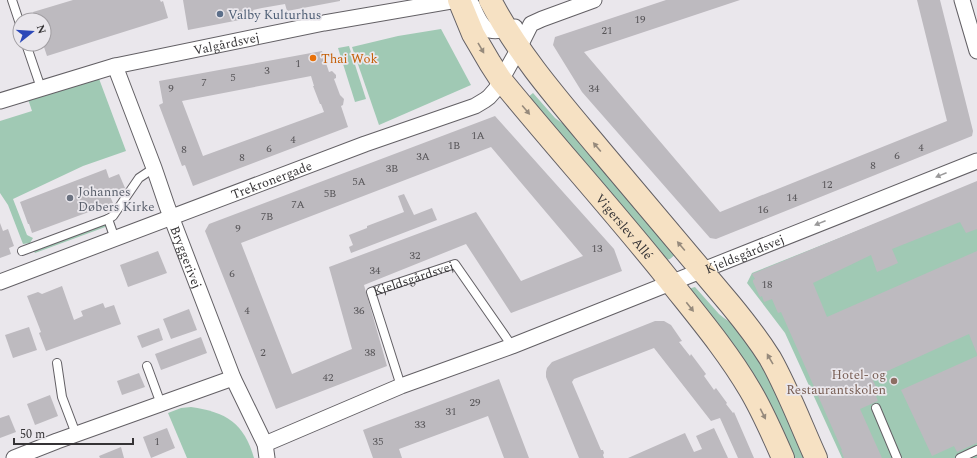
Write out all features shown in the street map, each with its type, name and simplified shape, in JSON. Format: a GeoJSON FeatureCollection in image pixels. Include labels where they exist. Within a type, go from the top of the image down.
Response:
{"type":"FeatureCollection","features":[{"type":"Feature","properties":{"kind":"street","name":"Valgårdsvej"},"geometry":{"type":"LineString","coordinates":[[0,101],[115,66],[324,23],[458,0]]}},
{"type":"Feature","properties":{"kind":"street","name":"Vigerslev Allé"},"geometry":{"type":"LineString","coordinates":[[458,0],[473,34],[501,80],[620,220],[707,329],[749,389],[768,423],[783,458]]}},
{"type":"Feature","properties":{"kind":"street"},"geometry":{"type":"LineString","coordinates":[[470,0],[480,23],[485,28],[492,30],[507,29],[531,24],[542,18],[594,0]]}},
{"type":"Feature","properties":{"kind":"street"},"geometry":{"type":"LineString","coordinates":[[490,0],[519,48],[570,115],[742,318],[764,348],[786,389],[816,458]]}},
{"type":"Feature","properties":{"kind":"street"},"geometry":{"type":"LineString","coordinates":[[962,0],[977,51]]}},
{"type":"Feature","properties":{"kind":"street","name":"Trekronergade"},"geometry":{"type":"LineString","coordinates":[[0,282],[365,144],[475,106],[489,97],[501,80],[531,24]]}},
{"type":"Feature","properties":{"kind":"street","name":"Bryggerivej"},"geometry":{"type":"LineString","coordinates":[[115,66],[233,378],[266,451]]}},
{"type":"Feature","properties":{"kind":"street","name":"Kjeldsgårdsvej"},"geometry":{"type":"LineString","coordinates":[[266,451],[401,386],[512,346],[977,161]]}},
{"type":"Feature","properties":{"kind":"street"},"geometry":{"type":"LineString","coordinates":[[14,458],[76,434],[233,378]]}},
{"type":"Feature","properties":{"kind":"lane"},"geometry":{"type":"LineString","coordinates":[[12,0],[16,12]]}},
{"type":"Feature","properties":{"kind":"lane"},"geometry":{"type":"LineString","coordinates":[[29,52],[41,88]]}},
{"type":"Feature","properties":{"kind":"lane"},"geometry":{"type":"LineString","coordinates":[[22,251],[113,216],[139,178],[154,168]]}},
{"type":"Feature","properties":{"kind":"lane"},"geometry":{"type":"LineString","coordinates":[[108,219],[115,239]]}},
{"type":"Feature","properties":{"kind":"lane","name":"Kjeldsgårdsvej"},"geometry":{"type":"LineString","coordinates":[[401,386],[371,292],[455,264],[512,346]]}},
{"type":"Feature","properties":{"kind":"lane"},"geometry":{"type":"LineString","coordinates":[[57,363],[62,397],[76,434]]}},
{"type":"Feature","properties":{"kind":"lane"},"geometry":{"type":"LineString","coordinates":[[147,366],[161,404]]}},
{"type":"Feature","properties":{"kind":"lane"},"geometry":{"type":"LineString","coordinates":[[876,408],[897,458]]}},
{"type":"Feature","properties":{"kind":"lane"},"geometry":{"type":"LineString","coordinates":[[960,458],[977,450]]}},
{"type":"Feature","properties":{"kind":"green space"},"geometry":{"type":"Polygon","coordinates":[[[441,29],[471,85],[379,125],[352,47],[398,36],[441,29]]]}},
{"type":"Feature","properties":{"kind":"green space"},"geometry":{"type":"Polygon","coordinates":[[[349,46],[366,99],[355,102],[338,48],[349,46]]]}},
{"type":"Feature","properties":{"kind":"green space"},"geometry":{"type":"Polygon","coordinates":[[[98,76],[126,151],[83,166],[13,199],[27,235],[33,238],[30,243],[23,244],[8,205],[0,193],[0,121],[32,111],[28,99],[98,76]]]}},
{"type":"Feature","properties":{"kind":"green space"},"geometry":{"type":"Polygon","coordinates":[[[533,93],[555,118],[577,134],[677,253],[670,259],[663,261],[527,98],[533,93]]]}},
{"type":"Feature","properties":{"kind":"green space","name":"Hotel- og Restaurantskolen"},"geometry":{"type":"Polygon","coordinates":[[[977,183],[977,458],[842,458],[785,333],[747,283],[752,273],[977,183]]]}},
{"type":"Feature","properties":{"kind":"green space"},"geometry":{"type":"Polygon","coordinates":[[[106,223],[108,226],[35,253],[33,250],[106,223]]]}},
{"type":"Feature","properties":{"kind":"green space"},"geometry":{"type":"Polygon","coordinates":[[[695,287],[719,314],[740,329],[759,354],[808,458],[791,458],[688,289],[695,287]]]}},
{"type":"Feature","properties":{"kind":"green space"},"geometry":{"type":"Polygon","coordinates":[[[191,407],[214,412],[232,421],[245,436],[254,458],[187,458],[168,413],[181,408],[191,407]]]}},
{"type":"Feature","properties":{"kind":"building"},"geometry":{"type":"Polygon","coordinates":[[[73,0],[160,0],[161,2],[163,1],[168,18],[47,56],[46,52],[52,52],[52,12],[33,12],[73,0]]]}},
{"type":"Feature","properties":{"kind":"building","name":"Valby Kulturhus"},"geometry":{"type":"Polygon","coordinates":[[[183,0],[340,1],[287,11],[285,4],[262,8],[253,10],[255,17],[188,30],[183,0]]]}},
{"type":"Feature","properties":{"kind":"building"},"geometry":{"type":"Polygon","coordinates":[[[666,0],[740,0],[584,52],[720,212],[947,121],[917,0],[940,0],[973,131],[972,136],[716,239],[710,238],[582,92],[553,45],[555,37],[666,0]]]}},
{"type":"Feature","properties":{"kind":"building"},"geometry":{"type":"Polygon","coordinates":[[[322,51],[329,72],[332,71],[336,75],[336,78],[334,79],[340,95],[344,99],[343,105],[341,106],[348,127],[193,186],[185,165],[182,166],[159,105],[163,103],[159,81],[322,51]],[[311,76],[182,101],[203,156],[324,112],[311,76]]]}},
{"type":"Feature","properties":{"kind":"building"},"geometry":{"type":"Polygon","coordinates":[[[495,116],[614,249],[622,271],[511,313],[466,244],[364,285],[387,366],[276,409],[205,231],[209,224],[495,116]],[[491,147],[241,243],[292,374],[352,349],[329,267],[476,212],[521,281],[583,256],[491,147]]]}},
{"type":"Feature","properties":{"kind":"building","name":"Johannes Døbers Kirke"},"geometry":{"type":"Polygon","coordinates":[[[106,169],[109,178],[119,174],[125,188],[109,194],[113,203],[32,233],[20,202],[106,169]]]}},
{"type":"Feature","properties":{"kind":"building","name":"Hotel- og Restaurantskolen"},"geometry":{"type":"Polygon","coordinates":[[[977,181],[977,229],[966,233],[960,222],[892,249],[898,263],[877,272],[871,255],[813,283],[827,317],[977,251],[977,354],[969,334],[872,378],[879,394],[876,396],[878,401],[860,409],[882,458],[844,458],[842,450],[781,312],[778,313],[772,299],[764,302],[762,296],[760,297],[753,282],[755,279],[752,274],[977,181]]]}},
{"type":"Feature","properties":{"kind":"building"},"geometry":{"type":"Polygon","coordinates":[[[404,194],[414,215],[432,208],[437,220],[351,253],[349,247],[353,245],[349,235],[367,228],[367,226],[404,212],[398,196],[404,194]]]}},
{"type":"Feature","properties":{"kind":"building"},"geometry":{"type":"Polygon","coordinates":[[[0,223],[3,231],[8,229],[14,246],[9,248],[11,254],[0,258],[0,223]]]}},
{"type":"Feature","properties":{"kind":"building"},"geometry":{"type":"Polygon","coordinates":[[[158,251],[167,273],[128,287],[120,265],[158,251]]]}},
{"type":"Feature","properties":{"kind":"building"},"geometry":{"type":"Polygon","coordinates":[[[62,286],[74,320],[83,316],[81,311],[103,303],[105,308],[114,305],[121,324],[46,351],[39,333],[41,332],[27,296],[38,292],[42,294],[62,286]]]}},
{"type":"Feature","properties":{"kind":"building"},"geometry":{"type":"Polygon","coordinates":[[[189,309],[197,330],[171,339],[163,319],[189,309]]]}},
{"type":"Feature","properties":{"kind":"building"},"geometry":{"type":"Polygon","coordinates":[[[655,321],[664,321],[671,325],[682,341],[679,342],[690,356],[691,354],[706,374],[704,376],[714,390],[716,388],[727,403],[726,404],[733,413],[734,412],[754,458],[738,458],[720,418],[711,421],[654,348],[574,379],[572,382],[601,450],[603,450],[604,453],[604,458],[579,458],[546,377],[547,368],[552,362],[655,321]]]}},
{"type":"Feature","properties":{"kind":"building"},"geometry":{"type":"Polygon","coordinates":[[[29,327],[37,350],[13,358],[5,335],[29,327]]]}},
{"type":"Feature","properties":{"kind":"building"},"geometry":{"type":"Polygon","coordinates":[[[159,328],[163,340],[142,348],[137,336],[159,328]]]}},
{"type":"Feature","properties":{"kind":"building"},"geometry":{"type":"Polygon","coordinates":[[[201,337],[207,353],[161,370],[155,354],[201,337]]]}},
{"type":"Feature","properties":{"kind":"building"},"geometry":{"type":"Polygon","coordinates":[[[977,356],[977,443],[957,452],[954,446],[932,456],[901,390],[977,356]]]}},
{"type":"Feature","properties":{"kind":"building"},"geometry":{"type":"Polygon","coordinates":[[[139,373],[145,387],[122,395],[117,381],[139,373]]]}},
{"type":"Feature","properties":{"kind":"building"},"geometry":{"type":"Polygon","coordinates":[[[499,379],[529,458],[504,458],[488,416],[399,449],[402,458],[373,458],[363,430],[499,379]]]}},
{"type":"Feature","properties":{"kind":"building"},"geometry":{"type":"Polygon","coordinates":[[[50,395],[58,416],[35,425],[27,404],[50,395]]]}},
{"type":"Feature","properties":{"kind":"building"},"geometry":{"type":"Polygon","coordinates":[[[9,415],[16,432],[0,438],[0,418],[9,415]]]}},
{"type":"Feature","properties":{"kind":"building"},"geometry":{"type":"Polygon","coordinates":[[[167,428],[175,448],[151,458],[143,437],[167,428]]]}},
{"type":"Feature","properties":{"kind":"building"},"geometry":{"type":"Polygon","coordinates":[[[714,428],[728,458],[628,458],[685,433],[694,452],[702,449],[696,436],[714,428]]]}},
{"type":"Feature","properties":{"kind":"building"},"geometry":{"type":"Polygon","coordinates":[[[121,447],[124,458],[100,458],[99,456],[121,447]]]}},
{"type":"Feature","properties":{"kind":"place","name":"Valby Kulturhus"},"geometry":{"type":"Point","coordinates":[220,14]}},
{"type":"Feature","properties":{"kind":"place","name":"Thai Wok"},"geometry":{"type":"Point","coordinates":[313,58]}},
{"type":"Feature","properties":{"kind":"place","name":"Johannes Døbers Kirke"},"geometry":{"type":"Point","coordinates":[70,198]}},
{"type":"Feature","properties":{"kind":"place","name":"Hotel- og Restaurantskolen"},"geometry":{"type":"Point","coordinates":[894,381]}}]}
